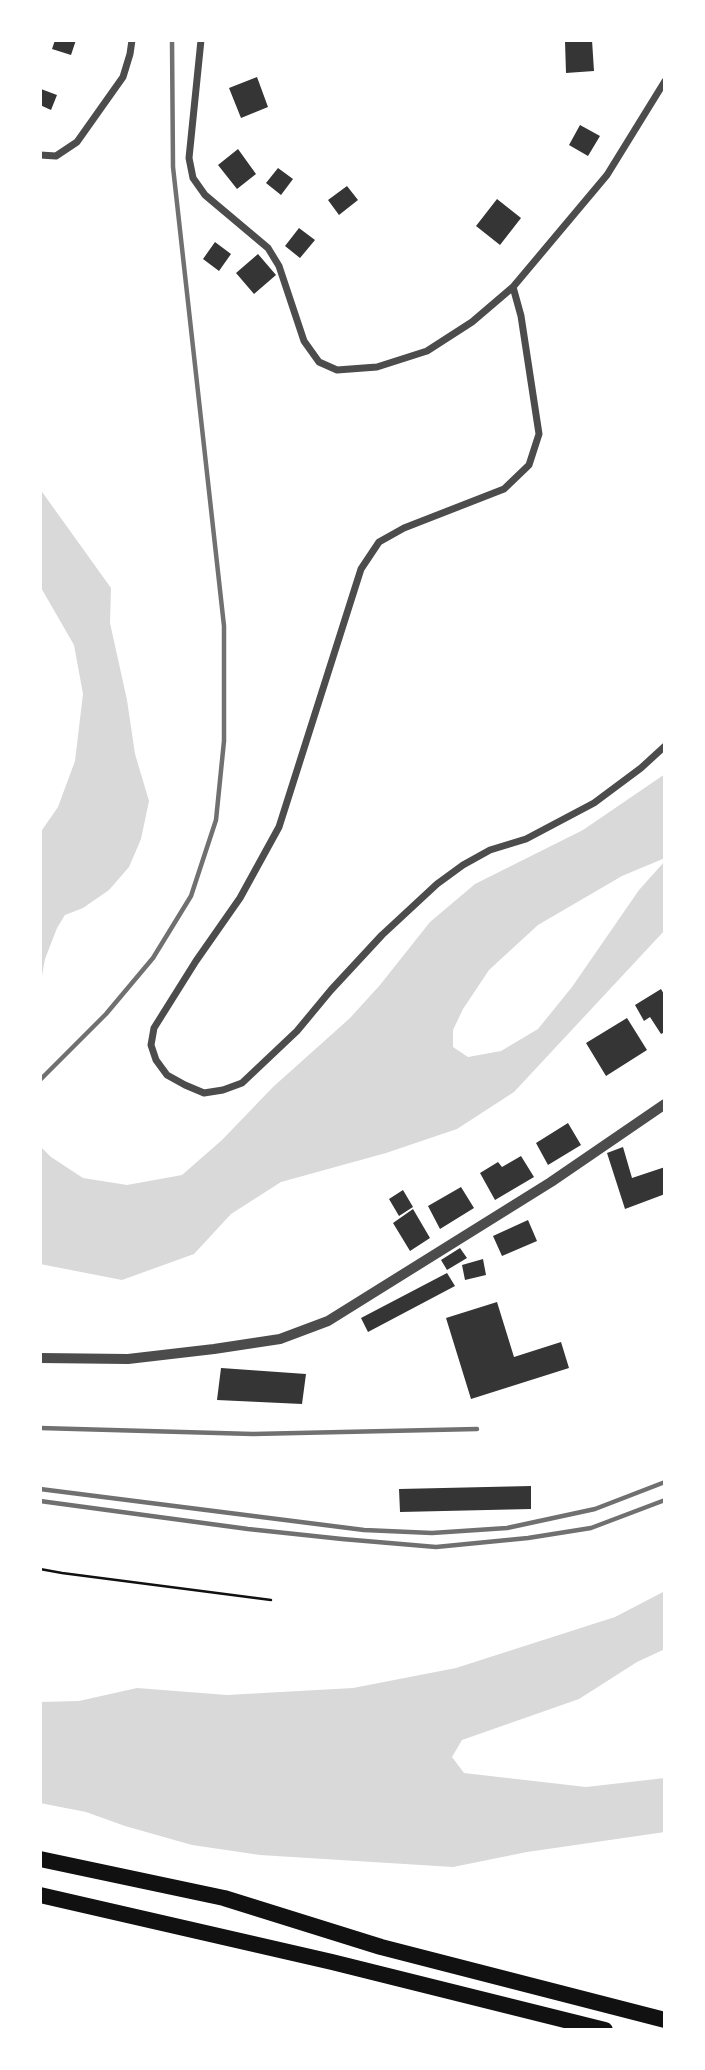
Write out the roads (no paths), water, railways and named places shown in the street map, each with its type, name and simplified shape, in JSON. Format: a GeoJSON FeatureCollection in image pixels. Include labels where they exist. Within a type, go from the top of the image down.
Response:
{"type":"FeatureCollection","features":[{"type":"Feature","properties":{"kind":"highway"},"geometry":{"type":"LineString","coordinates":[[40,1859],[224,1898],[381,1947],[665,2020]]}},
{"type":"Feature","properties":{"kind":"highway"},"geometry":{"type":"LineString","coordinates":[[40,1895],[332,1962],[605,2030]]}},
{"type":"Feature","properties":{"kind":"street"},"geometry":{"type":"LineString","coordinates":[[40,155],[56,156],[76,142],[123,77],[132,40]]}},
{"type":"Feature","properties":{"kind":"street"},"geometry":{"type":"LineString","coordinates":[[201,40],[189,158],[193,178],[205,195],[268,248],[279,266],[304,341],[319,362],[337,370],[377,367],[427,351],[472,322],[513,287],[607,174],[665,81]]}},
{"type":"Feature","properties":{"kind":"street"},"geometry":{"type":"LineString","coordinates":[[513,287],[522,316],[539,434],[529,465],[504,489],[404,528],[379,542],[361,569],[279,827],[240,898],[154,1028],[151,1045],[156,1060],[166,1074],[204,1093],[242,1083],[297,1031],[382,934],[437,884],[490,850],[526,839],[593,803],[665,747]]}},
{"type":"Feature","properties":{"kind":"street"},"geometry":{"type":"LineString","coordinates":[[40,1358],[128,1359],[214,1349],[280,1339],[328,1321],[551,1182],[665,1104]]}},
{"type":"Feature","properties":{"kind":"railway"},"geometry":{"type":"LineString","coordinates":[[40,1080],[106,1014],[153,958],[191,896],[216,820],[224,741],[224,626],[173,167],[172,40]]}},
{"type":"Feature","properties":{"kind":"railway"},"geometry":{"type":"LineString","coordinates":[[40,1428],[253,1434],[477,1429]]}},
{"type":"Feature","properties":{"kind":"railway"},"geometry":{"type":"LineString","coordinates":[[40,1489],[364,1530],[432,1533],[507,1528],[595,1509],[665,1482]]}},
{"type":"Feature","properties":{"kind":"railway"},"geometry":{"type":"LineString","coordinates":[[40,1501],[248,1529],[436,1547],[528,1538],[591,1528],[665,1500]]}}]}
